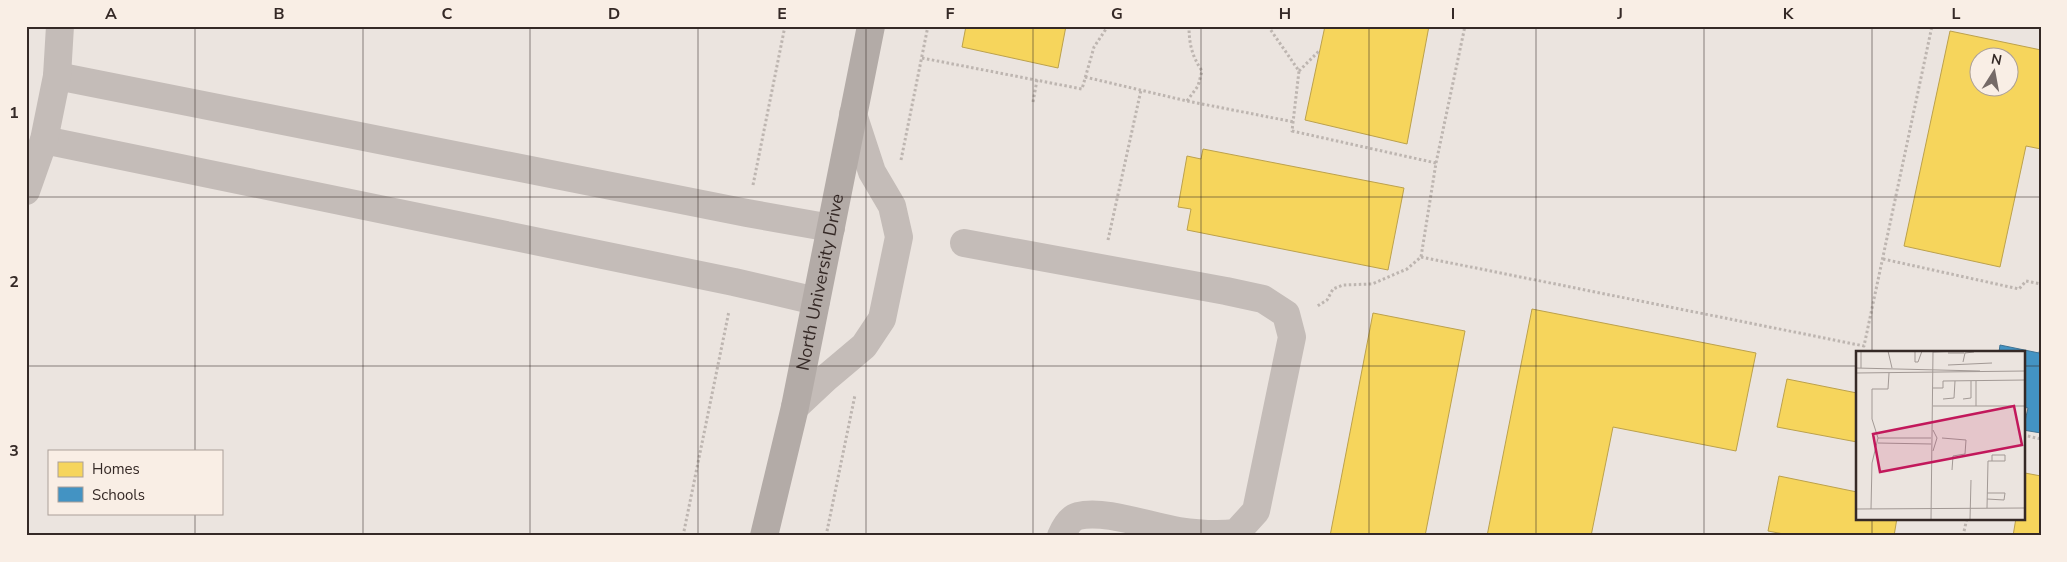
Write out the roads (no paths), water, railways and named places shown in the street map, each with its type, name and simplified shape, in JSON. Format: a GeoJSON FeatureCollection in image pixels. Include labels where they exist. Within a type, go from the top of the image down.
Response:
{"type":"FeatureCollection","features":[{"type":"Feature","properties":{"kind":"main road","name":"North University Drive"},"geometry":{"type":"LineString","coordinates":[[764,536],[794,407],[871,26]]}},
{"type":"Feature","properties":{"kind":"lane"},"geometry":{"type":"LineString","coordinates":[[26,191],[44,140],[57,76],[60,26]]}},
{"type":"Feature","properties":{"kind":"lane"},"geometry":{"type":"LineString","coordinates":[[57,76],[728,210],[830,228]]}},
{"type":"Feature","properties":{"kind":"lane"},"geometry":{"type":"LineString","coordinates":[[794,407],[864,346],[882,319],[897,246],[898,237],[892,206],[872,172],[853,114]]}},
{"type":"Feature","properties":{"kind":"lane"},"geometry":{"type":"LineString","coordinates":[[44,140],[734,282],[816,301]]}},
{"type":"Feature","properties":{"kind":"lane"},"geometry":{"type":"LineString","coordinates":[[964,243],[1264,299],[1286,314],[1292,337],[1256,511],[1236,533],[1212,535],[1179,531],[1096,513],[1076,516],[1065,528],[1061,536]]}}]}
